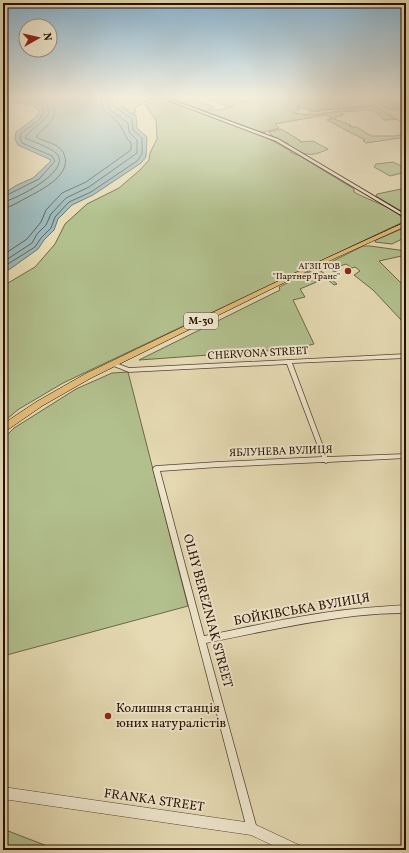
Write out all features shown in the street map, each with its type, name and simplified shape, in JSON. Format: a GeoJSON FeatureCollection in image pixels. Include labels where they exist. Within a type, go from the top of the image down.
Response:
{"type":"FeatureCollection","features":[{"type":"Feature","properties":{"kind":"highway","name":"М-30"},"geometry":{"type":"LineString","coordinates":[[3,429],[53,395],[113,364],[318,264],[406,224]]}},
{"type":"Feature","properties":{"kind":"main road"},"geometry":{"type":"LineString","coordinates":[[266,136],[277,140],[406,217]]}},
{"type":"Feature","properties":{"kind":"street","name":"CHERVONA STREET"},"geometry":{"type":"LineString","coordinates":[[113,364],[129,370],[406,357]]}},
{"type":"Feature","properties":{"kind":"street"},"geometry":{"type":"LineString","coordinates":[[289,362],[326,461]]}},
{"type":"Feature","properties":{"kind":"street","name":"ЯБЛУНЕВА ВУЛИЦЯ"},"geometry":{"type":"LineString","coordinates":[[156,469],[194,465],[326,461],[406,456]]}},
{"type":"Feature","properties":{"kind":"street","name":"OLHY BEREZNIAK STREET"},"geometry":{"type":"LineString","coordinates":[[156,469],[252,829]]}},
{"type":"Feature","properties":{"kind":"street","name":"БОЙКІВСЬКА ВУЛИЦЯ"},"geometry":{"type":"LineString","coordinates":[[202,640],[322,617],[379,609],[406,609]]}},
{"type":"Feature","properties":{"kind":"street","name":"FRANKA STREET"},"geometry":{"type":"LineString","coordinates":[[3,794],[252,829],[297,850]]}},
{"type":"Feature","properties":{"kind":"green space"},"geometry":{"type":"Polygon","coordinates":[[[157,136],[263,136],[354,189],[354,192],[395,212],[405,221],[63,383],[19,409],[3,422],[3,286],[35,267],[55,244],[65,224],[87,204],[119,188],[140,170],[149,160],[150,153],[157,139],[157,136]]]}},
{"type":"Feature","properties":{"kind":"green space"},"geometry":{"type":"Polygon","coordinates":[[[272,136],[292,136],[301,141],[300,142],[313,141],[328,149],[316,154],[307,154],[298,151],[288,145],[289,144],[272,136]]]}},
{"type":"Feature","properties":{"kind":"green space"},"geometry":{"type":"Polygon","coordinates":[[[357,136],[406,136],[366,143],[363,141],[365,140],[357,136]]]}},
{"type":"Feature","properties":{"kind":"green space"},"geometry":{"type":"Polygon","coordinates":[[[393,162],[405,168],[406,172],[390,176],[374,167],[376,164],[393,162]]]}},
{"type":"Feature","properties":{"kind":"green space"},"geometry":{"type":"Polygon","coordinates":[[[406,188],[406,214],[376,196],[377,194],[406,188]]]}},
{"type":"Feature","properties":{"kind":"green space"},"geometry":{"type":"Polygon","coordinates":[[[406,227],[406,237],[392,244],[375,242],[376,240],[406,227]]]}},
{"type":"Feature","properties":{"kind":"green space"},"geometry":{"type":"Polygon","coordinates":[[[363,246],[406,251],[406,255],[379,261],[406,288],[406,320],[403,322],[373,290],[354,275],[360,271],[355,267],[352,268],[346,264],[337,267],[340,270],[334,271],[327,266],[327,264],[363,246]]]}},
{"type":"Feature","properties":{"kind":"green space"},"geometry":{"type":"Polygon","coordinates":[[[315,269],[321,271],[337,284],[334,285],[326,278],[300,289],[305,297],[293,300],[314,344],[306,346],[307,348],[139,360],[280,290],[279,287],[315,269]]]}},
{"type":"Feature","properties":{"kind":"green space"},"geometry":{"type":"Polygon","coordinates":[[[128,372],[188,606],[3,656],[3,439],[14,428],[76,389],[112,373],[128,372]]]}},
{"type":"Feature","properties":{"kind":"green space"},"geometry":{"type":"Polygon","coordinates":[[[3,829],[55,849],[57,850],[3,850],[3,829]]]}},
{"type":"Feature","properties":{"kind":"water"},"geometry":{"type":"Polygon","coordinates":[[[15,136],[146,136],[147,137],[146,157],[141,163],[93,195],[72,205],[58,219],[54,230],[44,240],[38,249],[10,269],[3,272],[3,194],[17,185],[33,178],[51,160],[18,145],[15,139],[15,136]]]}},
{"type":"Feature","properties":{"kind":"place","name":"АГЗП ТОВ \"Партнер Транс\""},"geometry":{"type":"Point","coordinates":[348,271]}},
{"type":"Feature","properties":{"kind":"place","name":"Колишня станція юних натуралістів"},"geometry":{"type":"Point","coordinates":[108,716]}}]}
